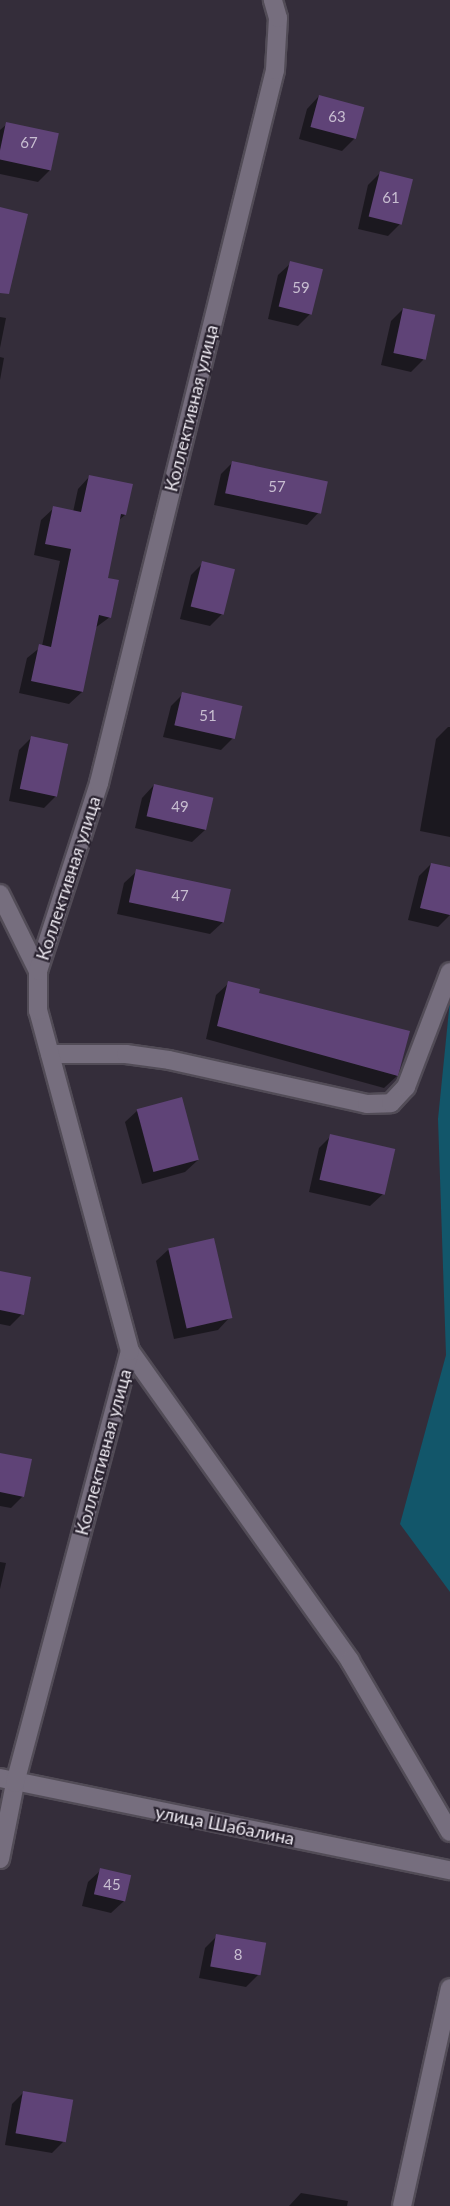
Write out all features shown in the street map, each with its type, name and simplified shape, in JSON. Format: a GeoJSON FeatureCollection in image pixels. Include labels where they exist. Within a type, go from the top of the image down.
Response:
{"type":"FeatureCollection","features":[{"type":"Feature","properties":{"kind":"street","name":"Коллективная улица"},"geometry":{"type":"LineString","coordinates":[[0,1859],[7,1780],[130,1352],[38,1011],[38,971],[99,783],[275,70],[278,18],[273,0]]}},
{"type":"Feature","properties":{"kind":"street"},"geometry":{"type":"LineString","coordinates":[[0,894],[38,971]]}},
{"type":"Feature","properties":{"kind":"street"},"geometry":{"type":"LineString","coordinates":[[50,1053],[126,1054],[169,1060],[367,1104],[391,1103],[406,1087],[450,972]]}},
{"type":"Feature","properties":{"kind":"street"},"geometry":{"type":"LineString","coordinates":[[130,1352],[350,1661],[450,1832]]}},
{"type":"Feature","properties":{"kind":"street","name":"улица Шабалина"},"geometry":{"type":"LineString","coordinates":[[7,1780],[450,1870]]}},
{"type":"Feature","properties":{"kind":"street"},"geometry":{"type":"LineString","coordinates":[[402,2206],[450,1988]]}},
{"type":"Feature","properties":{"kind":"water"},"geometry":{"type":"Polygon","coordinates":[[[450,1000],[450,1592],[400,1524],[446,1355],[438,1119],[450,1000]]]}},
{"type":"Feature","properties":{"kind":"building"},"geometry":{"type":"Polygon","coordinates":[[[319,95],[364,107],[356,139],[310,127],[319,95]]]}},
{"type":"Feature","properties":{"kind":"building"},"geometry":{"type":"Polygon","coordinates":[[[6,122],[59,133],[51,170],[0,160],[6,122]]]}},
{"type":"Feature","properties":{"kind":"building"},"geometry":{"type":"Polygon","coordinates":[[[380,171],[413,179],[402,225],[369,217],[380,171]]]}},
{"type":"Feature","properties":{"kind":"building"},"geometry":{"type":"Polygon","coordinates":[[[0,207],[28,214],[9,294],[0,293],[0,207]]]}},
{"type":"Feature","properties":{"kind":"building"},"geometry":{"type":"Polygon","coordinates":[[[290,261],[323,269],[312,315],[279,307],[290,261]]]}},
{"type":"Feature","properties":{"kind":"building"},"geometry":{"type":"Polygon","coordinates":[[[403,308],[435,315],[426,360],[393,353],[403,308]]]}},
{"type":"Feature","properties":{"kind":"building"},"geometry":{"type":"Polygon","coordinates":[[[232,461],[328,481],[321,514],[225,493],[232,461]]]}},
{"type":"Feature","properties":{"kind":"building"},"geometry":{"type":"Polygon","coordinates":[[[89,475],[133,484],[126,515],[121,514],[108,578],[119,580],[111,618],[99,615],[83,692],[31,681],[39,644],[51,647],[71,549],[45,544],[53,506],[81,512],[89,475]]]}},
{"type":"Feature","properties":{"kind":"building"},"geometry":{"type":"Polygon","coordinates":[[[202,561],[235,569],[224,615],[191,607],[202,561]]]}},
{"type":"Feature","properties":{"kind":"building"},"geometry":{"type":"Polygon","coordinates":[[[182,692],[242,706],[235,739],[174,725],[182,692]]]}},
{"type":"Feature","properties":{"kind":"building"},"geometry":{"type":"Polygon","coordinates":[[[31,736],[68,744],[57,797],[20,789],[31,736]]]}},
{"type":"Feature","properties":{"kind":"building"},"geometry":{"type":"Polygon","coordinates":[[[154,784],[213,798],[206,830],[147,816],[154,784]]]}},
{"type":"Feature","properties":{"kind":"building"},"geometry":{"type":"Polygon","coordinates":[[[431,863],[450,867],[450,915],[420,908],[431,863]]]}},
{"type":"Feature","properties":{"kind":"building"},"geometry":{"type":"Polygon","coordinates":[[[136,869],[231,889],[224,922],[129,902],[136,869]]]}},
{"type":"Feature","properties":{"kind":"building"},"geometry":{"type":"Polygon","coordinates":[[[228,981],[260,989],[259,993],[410,1031],[398,1076],[217,1026],[228,981]]]}},
{"type":"Feature","properties":{"kind":"building"},"geometry":{"type":"Polygon","coordinates":[[[182,1097],[199,1160],[153,1172],[137,1109],[182,1097]]]}},
{"type":"Feature","properties":{"kind":"building"},"geometry":{"type":"Polygon","coordinates":[[[330,1134],[395,1149],[385,1195],[319,1180],[330,1134]]]}},
{"type":"Feature","properties":{"kind":"building"},"geometry":{"type":"Polygon","coordinates":[[[214,1238],[232,1318],[187,1328],[168,1249],[214,1238]]]}},
{"type":"Feature","properties":{"kind":"building"},"geometry":{"type":"Polygon","coordinates":[[[0,1271],[31,1277],[24,1315],[0,1310],[0,1271]]]}},
{"type":"Feature","properties":{"kind":"building"},"geometry":{"type":"Polygon","coordinates":[[[0,1453],[32,1459],[24,1497],[0,1492],[0,1453]]]}},
{"type":"Feature","properties":{"kind":"building"},"geometry":{"type":"Polygon","coordinates":[[[100,1868],[131,1875],[125,1902],[94,1894],[100,1868]]]}},
{"type":"Feature","properties":{"kind":"building"},"geometry":{"type":"Polygon","coordinates":[[[216,1934],[266,1943],[260,1975],[210,1966],[216,1934]]]}},
{"type":"Feature","properties":{"kind":"building"},"geometry":{"type":"Polygon","coordinates":[[[23,2091],[73,2100],[66,2142],[16,2133],[23,2091]]]}}]}
